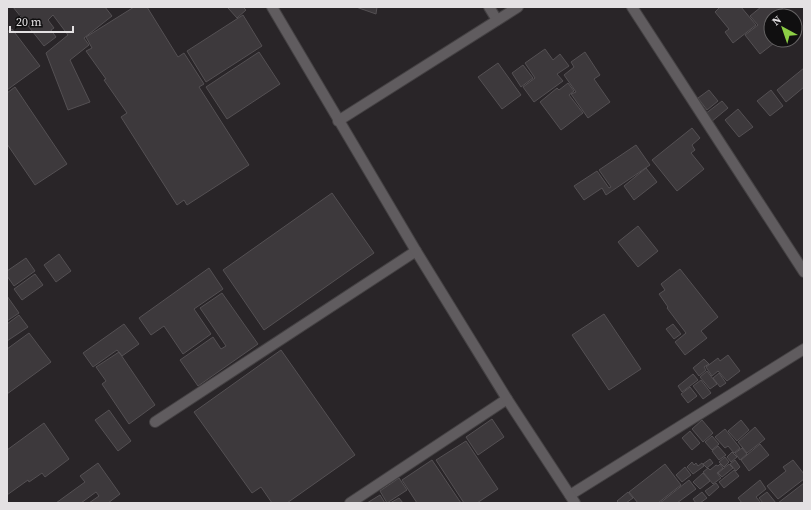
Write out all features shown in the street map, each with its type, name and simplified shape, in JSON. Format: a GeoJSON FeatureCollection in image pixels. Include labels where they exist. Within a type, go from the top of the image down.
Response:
{"type":"FeatureCollection","features":[{"type":"Feature","properties":{"kind":"street"},"geometry":{"type":"LineString","coordinates":[[272,7],[338,121],[507,400],[573,499],[804,349]]}},
{"type":"Feature","properties":{"kind":"street"},"geometry":{"type":"LineString","coordinates":[[489,7],[497,20]]}},
{"type":"Feature","properties":{"kind":"street"},"geometry":{"type":"LineString","coordinates":[[338,121],[518,7]]}},
{"type":"Feature","properties":{"kind":"street"},"geometry":{"type":"LineString","coordinates":[[632,7],[804,272]]}},
{"type":"Feature","properties":{"kind":"street"},"geometry":{"type":"LineString","coordinates":[[155,422],[416,251]]}},
{"type":"Feature","properties":{"kind":"street"},"geometry":{"type":"LineString","coordinates":[[350,503],[507,400]]}},
{"type":"Feature","properties":{"kind":"building"},"geometry":{"type":"Polygon","coordinates":[[[13,7],[105,7],[112,16],[84,38],[89,45],[70,60],[90,102],[68,110],[46,53],[68,35],[53,15],[48,20],[54,28],[51,30],[56,37],[44,46],[13,7]]]}},
{"type":"Feature","properties":{"kind":"building"},"geometry":{"type":"Polygon","coordinates":[[[134,7],[147,7],[178,57],[184,53],[204,84],[199,87],[249,165],[187,205],[184,200],[177,205],[121,117],[127,113],[104,80],[106,79],[86,51],[92,48],[86,37],[134,7]]]}},
{"type":"Feature","properties":{"kind":"building"},"geometry":{"type":"Polygon","coordinates":[[[243,7],[246,10],[237,18],[228,8],[243,7]]]}},
{"type":"Feature","properties":{"kind":"building"},"geometry":{"type":"Polygon","coordinates":[[[356,7],[377,7],[376,14],[356,7]]]}},
{"type":"Feature","properties":{"kind":"building"},"geometry":{"type":"Polygon","coordinates":[[[720,7],[741,7],[756,25],[733,43],[725,32],[729,29],[715,12],[720,7]]]}},
{"type":"Feature","properties":{"kind":"building"},"geometry":{"type":"Polygon","coordinates":[[[761,7],[782,8],[763,8],[763,48],[768,48],[760,54],[745,35],[758,25],[750,16],[761,7]]]}},
{"type":"Feature","properties":{"kind":"building"},"geometry":{"type":"Polygon","coordinates":[[[243,15],[262,46],[206,82],[187,51],[243,15]]]}},
{"type":"Feature","properties":{"kind":"building"},"geometry":{"type":"Polygon","coordinates":[[[12,29],[40,66],[7,90],[7,32],[12,29]]]}},
{"type":"Feature","properties":{"kind":"building"},"geometry":{"type":"Polygon","coordinates":[[[545,49],[553,60],[560,54],[569,66],[557,74],[563,81],[534,102],[523,87],[535,78],[525,63],[545,49]]]}},
{"type":"Feature","properties":{"kind":"building"},"geometry":{"type":"Polygon","coordinates":[[[259,52],[280,84],[227,119],[206,87],[259,52]]]}},
{"type":"Feature","properties":{"kind":"building"},"geometry":{"type":"Polygon","coordinates":[[[585,52],[600,75],[594,79],[610,102],[588,118],[571,94],[576,92],[564,75],[574,67],[571,62],[585,52]]]}},
{"type":"Feature","properties":{"kind":"building"},"geometry":{"type":"Polygon","coordinates":[[[498,63],[521,95],[502,109],[478,77],[498,63]]]}},
{"type":"Feature","properties":{"kind":"building"},"geometry":{"type":"Polygon","coordinates":[[[523,65],[533,78],[521,87],[512,73],[523,65]]]}},
{"type":"Feature","properties":{"kind":"building"},"geometry":{"type":"Polygon","coordinates":[[[804,68],[804,87],[786,102],[777,90],[804,68]]]}},
{"type":"Feature","properties":{"kind":"building"},"geometry":{"type":"Polygon","coordinates":[[[568,83],[574,91],[569,95],[583,113],[561,130],[540,102],[557,88],[559,90],[568,83]]]}},
{"type":"Feature","properties":{"kind":"building"},"geometry":{"type":"Polygon","coordinates":[[[15,87],[67,164],[35,185],[7,144],[7,93],[15,87]]]}},
{"type":"Feature","properties":{"kind":"building"},"geometry":{"type":"Polygon","coordinates":[[[709,90],[718,101],[707,110],[698,98],[709,90]]]}},
{"type":"Feature","properties":{"kind":"building"},"geometry":{"type":"Polygon","coordinates":[[[771,90],[783,106],[770,116],[757,101],[771,90]]]}},
{"type":"Feature","properties":{"kind":"building"},"geometry":{"type":"Polygon","coordinates":[[[722,101],[728,108],[711,122],[705,114],[722,101]]]}},
{"type":"Feature","properties":{"kind":"building"},"geometry":{"type":"Polygon","coordinates":[[[738,109],[753,127],[739,137],[725,120],[738,109]]]}},
{"type":"Feature","properties":{"kind":"building"},"geometry":{"type":"Polygon","coordinates":[[[692,128],[700,138],[692,145],[695,150],[691,153],[704,169],[677,191],[652,160],[692,128]]]}},
{"type":"Feature","properties":{"kind":"building"},"geometry":{"type":"Polygon","coordinates":[[[636,145],[650,165],[606,195],[602,188],[584,200],[574,186],[597,171],[609,188],[611,187],[599,170],[636,145]]]}},
{"type":"Feature","properties":{"kind":"building"},"geometry":{"type":"Polygon","coordinates":[[[646,168],[657,182],[634,200],[624,186],[646,168]]]}},
{"type":"Feature","properties":{"kind":"building"},"geometry":{"type":"Polygon","coordinates":[[[332,193],[374,253],[264,330],[223,270],[332,193]]]}},
{"type":"Feature","properties":{"kind":"building"},"geometry":{"type":"Polygon","coordinates":[[[638,226],[658,251],[638,267],[618,242],[638,226]]]}},
{"type":"Feature","properties":{"kind":"building"},"geometry":{"type":"Polygon","coordinates":[[[59,254],[71,271],[56,282],[44,265],[59,254]]]}},
{"type":"Feature","properties":{"kind":"building"},"geometry":{"type":"Polygon","coordinates":[[[26,258],[35,271],[14,286],[7,276],[7,271],[26,258]]]}},
{"type":"Feature","properties":{"kind":"building"},"geometry":{"type":"Polygon","coordinates":[[[209,268],[223,289],[194,309],[211,334],[183,354],[164,326],[151,335],[139,318],[209,268]]]}},
{"type":"Feature","properties":{"kind":"building"},"geometry":{"type":"Polygon","coordinates":[[[680,269],[718,317],[701,331],[707,338],[685,355],[675,342],[686,333],[667,308],[668,307],[659,294],[665,290],[661,284],[680,269]]]}},
{"type":"Feature","properties":{"kind":"building"},"geometry":{"type":"Polygon","coordinates":[[[35,274],[43,285],[22,300],[14,289],[35,274]]]}},
{"type":"Feature","properties":{"kind":"building"},"geometry":{"type":"Polygon","coordinates":[[[222,293],[258,344],[198,386],[180,360],[213,337],[221,349],[226,346],[200,308],[222,293]]]}},
{"type":"Feature","properties":{"kind":"building"},"geometry":{"type":"Polygon","coordinates":[[[7,296],[19,313],[7,321],[7,296]]]}},
{"type":"Feature","properties":{"kind":"building"},"geometry":{"type":"Polygon","coordinates":[[[604,314],[641,369],[609,390],[572,335],[604,314]]]}},
{"type":"Feature","properties":{"kind":"building"},"geometry":{"type":"Polygon","coordinates":[[[19,315],[28,327],[7,341],[7,324],[19,315]]]}},
{"type":"Feature","properties":{"kind":"building"},"geometry":{"type":"Polygon","coordinates":[[[124,324],[139,344],[122,356],[117,350],[93,367],[83,353],[124,324]]]}},
{"type":"Feature","properties":{"kind":"building"},"geometry":{"type":"Polygon","coordinates":[[[673,324],[681,334],[674,339],[666,329],[673,324]]]}},
{"type":"Feature","properties":{"kind":"building"},"geometry":{"type":"Polygon","coordinates":[[[29,333],[51,362],[7,394],[7,349],[29,333]]]}},
{"type":"Feature","properties":{"kind":"building"},"geometry":{"type":"Polygon","coordinates":[[[281,350],[355,455],[287,503],[272,503],[261,487],[252,493],[194,412],[281,350]]]}},
{"type":"Feature","properties":{"kind":"building"},"geometry":{"type":"Polygon","coordinates":[[[119,352],[155,405],[129,424],[102,384],[106,381],[96,367],[119,352]]]}},
{"type":"Feature","properties":{"kind":"building"},"geometry":{"type":"Polygon","coordinates":[[[728,355],[740,371],[727,381],[718,371],[712,376],[706,367],[718,358],[720,361],[728,355]]]}},
{"type":"Feature","properties":{"kind":"building"},"geometry":{"type":"Polygon","coordinates":[[[704,359],[709,364],[704,367],[706,370],[699,376],[693,368],[704,359]]]}},
{"type":"Feature","properties":{"kind":"building"},"geometry":{"type":"Polygon","coordinates":[[[707,371],[717,384],[710,389],[700,377],[707,371]]]}},
{"type":"Feature","properties":{"kind":"building"},"geometry":{"type":"Polygon","coordinates":[[[719,373],[726,383],[720,387],[713,378],[719,373]]]}},
{"type":"Feature","properties":{"kind":"building"},"geometry":{"type":"Polygon","coordinates":[[[693,374],[698,380],[682,392],[678,386],[693,374]]]}},
{"type":"Feature","properties":{"kind":"building"},"geometry":{"type":"Polygon","coordinates":[[[701,380],[711,393],[703,399],[693,386],[701,380]]]}},
{"type":"Feature","properties":{"kind":"building"},"geometry":{"type":"Polygon","coordinates":[[[690,387],[697,396],[688,403],[681,394],[690,387]]]}},
{"type":"Feature","properties":{"kind":"building"},"geometry":{"type":"Polygon","coordinates":[[[109,410],[131,441],[118,451],[95,420],[109,410]]]}},
{"type":"Feature","properties":{"kind":"building"},"geometry":{"type":"Polygon","coordinates":[[[492,419],[504,437],[478,455],[466,437],[492,419]]]}},
{"type":"Feature","properties":{"kind":"building"},"geometry":{"type":"Polygon","coordinates":[[[702,420],[713,433],[703,442],[692,429],[702,420]]]}},
{"type":"Feature","properties":{"kind":"building"},"geometry":{"type":"Polygon","coordinates":[[[741,420],[749,430],[737,441],[728,431],[741,420]]]}},
{"type":"Feature","properties":{"kind":"building"},"geometry":{"type":"Polygon","coordinates":[[[44,423],[69,459],[45,477],[42,473],[29,482],[28,480],[7,495],[7,450],[44,423]]]}},
{"type":"Feature","properties":{"kind":"building"},"geometry":{"type":"Polygon","coordinates":[[[755,427],[765,439],[747,453],[738,442],[755,427]]]}},
{"type":"Feature","properties":{"kind":"building"},"geometry":{"type":"Polygon","coordinates":[[[725,429],[740,448],[734,453],[728,446],[725,448],[715,437],[725,429]]]}},
{"type":"Feature","properties":{"kind":"building"},"geometry":{"type":"Polygon","coordinates":[[[690,431],[700,443],[692,450],[682,438],[690,431]]]}},
{"type":"Feature","properties":{"kind":"building"},"geometry":{"type":"Polygon","coordinates":[[[712,436],[719,444],[712,450],[705,442],[712,436]]]}},
{"type":"Feature","properties":{"kind":"building"},"geometry":{"type":"Polygon","coordinates":[[[466,441],[498,489],[477,503],[464,503],[436,460],[466,441]]]}},
{"type":"Feature","properties":{"kind":"building"},"geometry":{"type":"Polygon","coordinates":[[[760,444],[769,455],[749,471],[741,460],[760,444]]]}},
{"type":"Feature","properties":{"kind":"building"},"geometry":{"type":"Polygon","coordinates":[[[718,446],[726,455],[719,460],[712,451],[718,446]]]}},
{"type":"Feature","properties":{"kind":"building"},"geometry":{"type":"Polygon","coordinates":[[[742,448],[747,454],[740,460],[735,453],[742,448]]]}},
{"type":"Feature","properties":{"kind":"building"},"geometry":{"type":"Polygon","coordinates":[[[732,452],[737,457],[731,462],[727,457],[732,452]]]}},
{"type":"Feature","properties":{"kind":"building"},"geometry":{"type":"Polygon","coordinates":[[[725,457],[729,462],[724,467],[719,462],[725,457]]]}},
{"type":"Feature","properties":{"kind":"building"},"geometry":{"type":"Polygon","coordinates":[[[710,459],[713,463],[707,468],[703,464],[710,459]]]}},
{"type":"Feature","properties":{"kind":"building"},"geometry":{"type":"Polygon","coordinates":[[[432,460],[461,503],[417,503],[402,480],[432,460]]]}},
{"type":"Feature","properties":{"kind":"building"},"geometry":{"type":"Polygon","coordinates":[[[735,460],[740,467],[736,471],[730,464],[735,460]]]}},
{"type":"Feature","properties":{"kind":"building"},"geometry":{"type":"Polygon","coordinates":[[[793,460],[804,474],[804,479],[778,499],[767,486],[786,471],[783,467],[793,460]]]}},
{"type":"Feature","properties":{"kind":"building"},"geometry":{"type":"Polygon","coordinates":[[[692,462],[694,465],[696,463],[698,466],[702,463],[704,466],[693,474],[687,467],[692,462]]]}},
{"type":"Feature","properties":{"kind":"building"},"geometry":{"type":"Polygon","coordinates":[[[98,463],[120,494],[108,503],[89,503],[99,496],[96,492],[81,503],[56,503],[85,482],[80,476],[98,463]]]}},
{"type":"Feature","properties":{"kind":"building"},"geometry":{"type":"Polygon","coordinates":[[[665,464],[681,485],[658,503],[638,503],[629,492],[665,464]]]}},
{"type":"Feature","properties":{"kind":"building"},"geometry":{"type":"Polygon","coordinates":[[[720,464],[723,468],[717,473],[721,478],[713,484],[703,472],[708,468],[710,470],[716,465],[718,466],[720,464]]]}},
{"type":"Feature","properties":{"kind":"building"},"geometry":{"type":"Polygon","coordinates":[[[729,464],[733,468],[722,477],[718,473],[729,464]]]}},
{"type":"Feature","properties":{"kind":"building"},"geometry":{"type":"Polygon","coordinates":[[[685,467],[691,475],[682,482],[676,475],[685,467]]]}},
{"type":"Feature","properties":{"kind":"building"},"geometry":{"type":"Polygon","coordinates":[[[734,470],[739,476],[724,488],[719,482],[734,470]]]}},
{"type":"Feature","properties":{"kind":"building"},"geometry":{"type":"Polygon","coordinates":[[[703,473],[710,481],[700,489],[693,482],[703,473]]]}},
{"type":"Feature","properties":{"kind":"building"},"geometry":{"type":"Polygon","coordinates":[[[399,478],[407,490],[387,503],[380,491],[399,478]]]}},
{"type":"Feature","properties":{"kind":"building"},"geometry":{"type":"Polygon","coordinates":[[[689,480],[696,489],[677,503],[660,503],[689,480]]]}},
{"type":"Feature","properties":{"kind":"building"},"geometry":{"type":"Polygon","coordinates":[[[760,480],[766,489],[756,497],[761,503],[742,503],[738,498],[760,480]]]}},
{"type":"Feature","properties":{"kind":"building"},"geometry":{"type":"Polygon","coordinates":[[[716,483],[719,487],[709,496],[705,491],[716,483]]]}},
{"type":"Feature","properties":{"kind":"building"},"geometry":{"type":"Polygon","coordinates":[[[804,483],[804,500],[800,503],[778,503],[804,483]]]}},
{"type":"Feature","properties":{"kind":"building"},"geometry":{"type":"Polygon","coordinates":[[[628,492],[633,498],[626,503],[619,503],[617,501],[628,492]]]}},
{"type":"Feature","properties":{"kind":"building"},"geometry":{"type":"Polygon","coordinates":[[[702,492],[707,498],[700,503],[696,503],[693,499],[702,492]]]}},
{"type":"Feature","properties":{"kind":"building"},"geometry":{"type":"Polygon","coordinates":[[[767,492],[776,503],[763,503],[759,498],[767,492]]]}},
{"type":"Feature","properties":{"kind":"building"},"geometry":{"type":"Polygon","coordinates":[[[380,495],[385,503],[367,503],[380,495]]]}},
{"type":"Feature","properties":{"kind":"building"},"geometry":{"type":"Polygon","coordinates":[[[399,498],[403,503],[390,503],[399,498]]]}}]}
